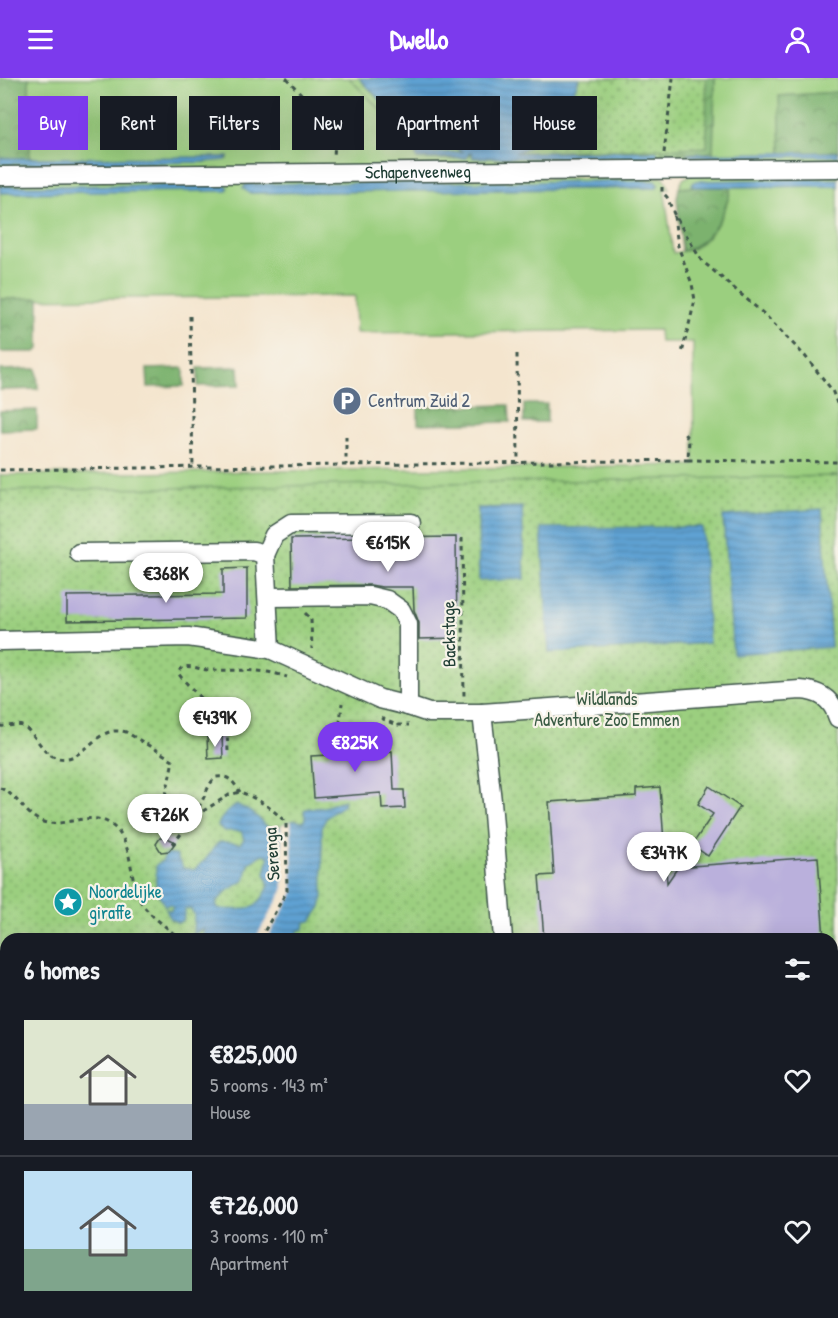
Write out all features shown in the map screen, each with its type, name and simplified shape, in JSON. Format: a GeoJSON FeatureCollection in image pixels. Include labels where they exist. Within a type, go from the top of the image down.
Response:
{"type":"FeatureCollection","features":[{"type":"Feature","properties":{"kind":"street","name":"Schapenveenweg"},"geometry":{"type":"LineString","coordinates":[[0,176],[838,168]]}},
{"type":"Feature","properties":{"kind":"street"},"geometry":{"type":"LineString","coordinates":[[270,649],[265,555],[274,535],[291,524],[411,522]]}},
{"type":"Feature","properties":{"kind":"street"},"geometry":{"type":"LineString","coordinates":[[79,553],[254,551],[265,555]]}},
{"type":"Feature","properties":{"kind":"street"},"geometry":{"type":"LineString","coordinates":[[269,597],[370,596],[387,600],[401,610],[408,624],[408,706]]}},
{"type":"Feature","properties":{"kind":"street"},"geometry":{"type":"LineString","coordinates":[[0,641],[188,637],[270,649],[380,699],[429,713],[473,713],[814,690],[827,698],[835,708],[838,718]]}},
{"type":"Feature","properties":{"kind":"street"},"geometry":{"type":"LineString","coordinates":[[473,713],[492,801],[503,933]]}},
{"type":"Feature","properties":{"kind":"path"},"geometry":{"type":"LineString","coordinates":[[286,78],[332,126],[335,141],[334,173]]}},
{"type":"Feature","properties":{"kind":"path"},"geometry":{"type":"LineString","coordinates":[[673,78],[673,91],[665,134],[661,190],[701,260],[764,314],[805,356],[832,390],[838,406]]}},
{"type":"Feature","properties":{"kind":"path"},"geometry":{"type":"LineString","coordinates":[[674,214],[678,246],[692,284],[695,300],[682,353]]}},
{"type":"Feature","properties":{"kind":"path"},"geometry":{"type":"LineString","coordinates":[[190,316],[193,468]]}},
{"type":"Feature","properties":{"kind":"path"},"geometry":{"type":"LineString","coordinates":[[517,354],[518,463]]}},
{"type":"Feature","properties":{"kind":"path"},"geometry":{"type":"LineString","coordinates":[[682,431],[689,440],[688,460]]}},
{"type":"Feature","properties":{"kind":"path"},"geometry":{"type":"LineString","coordinates":[[346,436],[346,465]]}},
{"type":"Feature","properties":{"kind":"path"},"geometry":{"type":"LineString","coordinates":[[0,470],[688,460],[838,462]]}},
{"type":"Feature","properties":{"kind":"path","name":"Backstage"},"geometry":{"type":"LineString","coordinates":[[462,538],[473,713]]}},
{"type":"Feature","properties":{"kind":"path"},"geometry":{"type":"LineString","coordinates":[[294,598],[311,619],[313,655]]}},
{"type":"Feature","properties":{"kind":"path"},"geometry":{"type":"LineString","coordinates":[[228,751],[227,729],[185,684],[178,673],[182,667],[270,672],[291,679]]}},
{"type":"Feature","properties":{"kind":"path"},"geometry":{"type":"LineString","coordinates":[[335,698],[342,703],[339,733]]}},
{"type":"Feature","properties":{"kind":"path"},"geometry":{"type":"LineString","coordinates":[[375,716],[396,725],[413,726]]}},
{"type":"Feature","properties":{"kind":"path"},"geometry":{"type":"LineString","coordinates":[[0,726],[20,725],[27,728],[45,750],[61,758],[68,758],[79,752],[105,732],[119,730],[133,735],[173,760],[165,796],[167,804],[177,812],[192,816],[240,792]]}},
{"type":"Feature","properties":{"kind":"path","name":"Serenga"},"geometry":{"type":"LineString","coordinates":[[192,816],[212,781],[216,777],[227,777],[240,792],[261,802],[286,823],[287,891],[263,933]]}},
{"type":"Feature","properties":{"kind":"path"},"geometry":{"type":"LineString","coordinates":[[0,788],[7,791],[30,815],[39,820],[57,823],[91,818],[113,825],[125,844],[142,903],[173,933]]}},
{"type":"Feature","properties":{"kind":"path"},"geometry":{"type":"LineString","coordinates":[[172,844],[180,837],[192,816]]}},
{"type":"Feature","properties":{"kind":"green space"},"geometry":{"type":"Polygon","coordinates":[[[0,78],[29,78],[29,96],[18,96],[18,150],[30,150],[30,159],[0,158],[0,78]]]}},
{"type":"Feature","properties":{"kind":"green space"},"geometry":{"type":"Polygon","coordinates":[[[29,78],[349,78],[376,105],[376,150],[459,150],[464,153],[416,154],[417,159],[454,159],[473,153],[473,158],[658,157],[657,151],[513,153],[519,150],[597,150],[597,110],[661,78],[662,153],[688,153],[686,154],[692,157],[838,156],[838,164],[0,171],[0,164],[204,162],[228,159],[228,157],[30,159],[30,150],[88,150],[88,96],[29,96],[29,78]]]}},
{"type":"Feature","properties":{"kind":"green space"},"geometry":{"type":"Polygon","coordinates":[[[349,78],[359,78],[376,96],[376,105],[349,78]]]}},
{"type":"Feature","properties":{"kind":"green space"},"geometry":{"type":"Polygon","coordinates":[[[365,78],[706,78],[707,147],[466,154],[460,150],[500,150],[500,96],[379,96],[365,78]]]}},
{"type":"Feature","properties":{"kind":"green space"},"geometry":{"type":"Polygon","coordinates":[[[661,78],[715,78],[713,153],[662,153],[657,104],[661,78]]]}},
{"type":"Feature","properties":{"kind":"green space"},"geometry":{"type":"Polygon","coordinates":[[[715,78],[838,78],[838,92],[780,96],[781,153],[713,155],[715,78]]]}},
{"type":"Feature","properties":{"kind":"green space"},"geometry":{"type":"Polygon","coordinates":[[[838,92],[838,152],[781,153],[779,96],[838,92]]]}},
{"type":"Feature","properties":{"kind":"green space"},"geometry":{"type":"Polygon","coordinates":[[[838,172],[838,179],[696,181],[692,185],[694,187],[679,188],[683,179],[694,173],[838,172]]]}},
{"type":"Feature","properties":{"kind":"green space"},"geometry":{"type":"Polygon","coordinates":[[[664,177],[669,188],[664,188],[673,253],[692,249],[707,238],[723,213],[731,187],[838,186],[838,476],[0,635],[0,475],[694,465],[693,342],[660,342],[659,330],[356,333],[355,296],[0,299],[0,193],[228,189],[226,185],[0,186],[0,180],[664,177]],[[655,181],[246,184],[249,193],[656,188],[658,184],[655,181]]]}},
{"type":"Feature","properties":{"kind":"green space"},"geometry":{"type":"Polygon","coordinates":[[[731,187],[721,217],[715,227],[701,242],[682,251],[677,198],[679,188],[731,187]]]}},
{"type":"Feature","properties":{"kind":"green space"},"geometry":{"type":"Polygon","coordinates":[[[39,298],[39,349],[36,352],[0,352],[0,299],[39,298]]]}},
{"type":"Feature","properties":{"kind":"green space"},"geometry":{"type":"Polygon","coordinates":[[[239,367],[240,385],[198,386],[198,368],[239,367]]]}},
{"type":"Feature","properties":{"kind":"green space"},"geometry":{"type":"Polygon","coordinates":[[[184,368],[184,386],[148,387],[147,369],[184,368]]]}},
{"type":"Feature","properties":{"kind":"green space"},"geometry":{"type":"Polygon","coordinates":[[[37,369],[38,389],[0,390],[0,370],[37,369]]]}},
{"type":"Feature","properties":{"kind":"green space"},"geometry":{"type":"Polygon","coordinates":[[[524,404],[547,404],[547,422],[524,422],[524,404]]]}},
{"type":"Feature","properties":{"kind":"green space"},"geometry":{"type":"Polygon","coordinates":[[[509,405],[510,422],[418,424],[418,407],[509,405]]]}},
{"type":"Feature","properties":{"kind":"green space"},"geometry":{"type":"Polygon","coordinates":[[[37,410],[37,429],[0,430],[0,411],[37,410]]]}},
{"type":"Feature","properties":{"kind":"green space","name":"Wildlands Adventure Zoo Emmen"},"geometry":{"type":"Polygon","coordinates":[[[838,476],[838,933],[0,933],[0,491],[838,476]]]}},
{"type":"Feature","properties":{"kind":"water"},"geometry":{"type":"Polygon","coordinates":[[[359,78],[579,78],[572,96],[512,96],[512,150],[522,150],[515,153],[657,151],[658,156],[473,158],[472,153],[469,153],[467,158],[417,159],[416,154],[463,152],[460,150],[500,150],[500,96],[376,96],[359,78]]]}},
{"type":"Feature","properties":{"kind":"water"},"geometry":{"type":"Polygon","coordinates":[[[838,152],[838,156],[692,157],[686,154],[838,152]]]}},
{"type":"Feature","properties":{"kind":"water"},"geometry":{"type":"Polygon","coordinates":[[[228,157],[226,160],[204,162],[0,164],[0,158],[228,157]]]}},
{"type":"Feature","properties":{"kind":"water"},"geometry":{"type":"Polygon","coordinates":[[[838,179],[838,186],[694,187],[692,184],[696,181],[838,179]]]}},
{"type":"Feature","properties":{"kind":"water"},"geometry":{"type":"Polygon","coordinates":[[[655,181],[658,185],[656,188],[249,193],[243,188],[246,184],[655,181]]]}},
{"type":"Feature","properties":{"kind":"water"},"geometry":{"type":"Polygon","coordinates":[[[226,185],[227,191],[0,193],[0,186],[226,185]]]}},
{"type":"Feature","properties":{"kind":"water"},"geometry":{"type":"Polygon","coordinates":[[[522,507],[525,579],[479,581],[478,508],[522,507]]]}},
{"type":"Feature","properties":{"kind":"water"},"geometry":{"type":"Polygon","coordinates":[[[822,509],[831,647],[733,654],[723,516],[822,509]]]}},
{"type":"Feature","properties":{"kind":"water"},"geometry":{"type":"Polygon","coordinates":[[[702,527],[709,643],[549,653],[541,528],[702,527]]]}},
{"type":"Feature","properties":{"kind":"water"},"geometry":{"type":"Polygon","coordinates":[[[344,800],[343,805],[328,816],[322,827],[323,897],[321,907],[311,921],[305,922],[304,929],[297,933],[203,933],[203,928],[193,933],[194,915],[191,909],[185,909],[183,920],[178,923],[170,918],[166,909],[171,911],[173,907],[170,904],[165,906],[156,890],[156,865],[166,854],[176,855],[183,868],[194,870],[218,843],[240,844],[244,839],[241,831],[224,831],[218,826],[228,811],[237,805],[272,828],[281,827],[295,820],[304,821],[304,810],[324,807],[344,800]],[[263,854],[249,863],[245,880],[227,891],[216,903],[218,909],[249,908],[260,901],[269,886],[265,873],[269,858],[263,854]]]}},
{"type":"Feature","properties":{"kind":"pier"},"geometry":{"type":"Polygon","coordinates":[[[291,821],[293,893],[270,933],[258,933],[283,891],[281,825],[291,821]]]}},
{"type":"Feature","properties":{"kind":"building"},"geometry":{"type":"Polygon","coordinates":[[[456,537],[457,638],[419,639],[419,623],[414,610],[413,587],[292,586],[291,539],[456,537]]]}},
{"type":"Feature","properties":{"kind":"building"},"geometry":{"type":"Polygon","coordinates":[[[247,568],[247,618],[67,621],[67,596],[223,594],[223,569],[247,568]]]}},
{"type":"Feature","properties":{"kind":"building"},"geometry":{"type":"Polygon","coordinates":[[[351,733],[352,753],[392,751],[394,790],[404,790],[405,808],[382,809],[381,793],[314,798],[311,756],[330,755],[329,734],[351,733]]]}},
{"type":"Feature","properties":{"kind":"building"},"geometry":{"type":"Polygon","coordinates":[[[222,736],[223,758],[208,759],[207,737],[222,736]]]}},
{"type":"Feature","properties":{"kind":"building"},"geometry":{"type":"Polygon","coordinates":[[[709,786],[740,807],[708,856],[692,845],[713,814],[698,804],[709,786]]]}},
{"type":"Feature","properties":{"kind":"building"},"geometry":{"type":"Polygon","coordinates":[[[660,787],[667,883],[678,867],[818,857],[824,933],[544,933],[539,876],[554,875],[549,802],[636,796],[636,789],[660,787]]]}},
{"type":"Feature","properties":{"kind":"building"},"geometry":{"type":"Polygon","coordinates":[[[160,838],[176,842],[169,851],[161,852],[156,844],[160,838]]]}},
{"type":"Feature","properties":{"kind":"place","name":"Centrum Zuid 2"},"geometry":{"type":"Point","coordinates":[347,401]}},
{"type":"Feature","properties":{"kind":"place","name":"Noordelijke giraffe"},"geometry":{"type":"Point","coordinates":[68,902]}}]}
